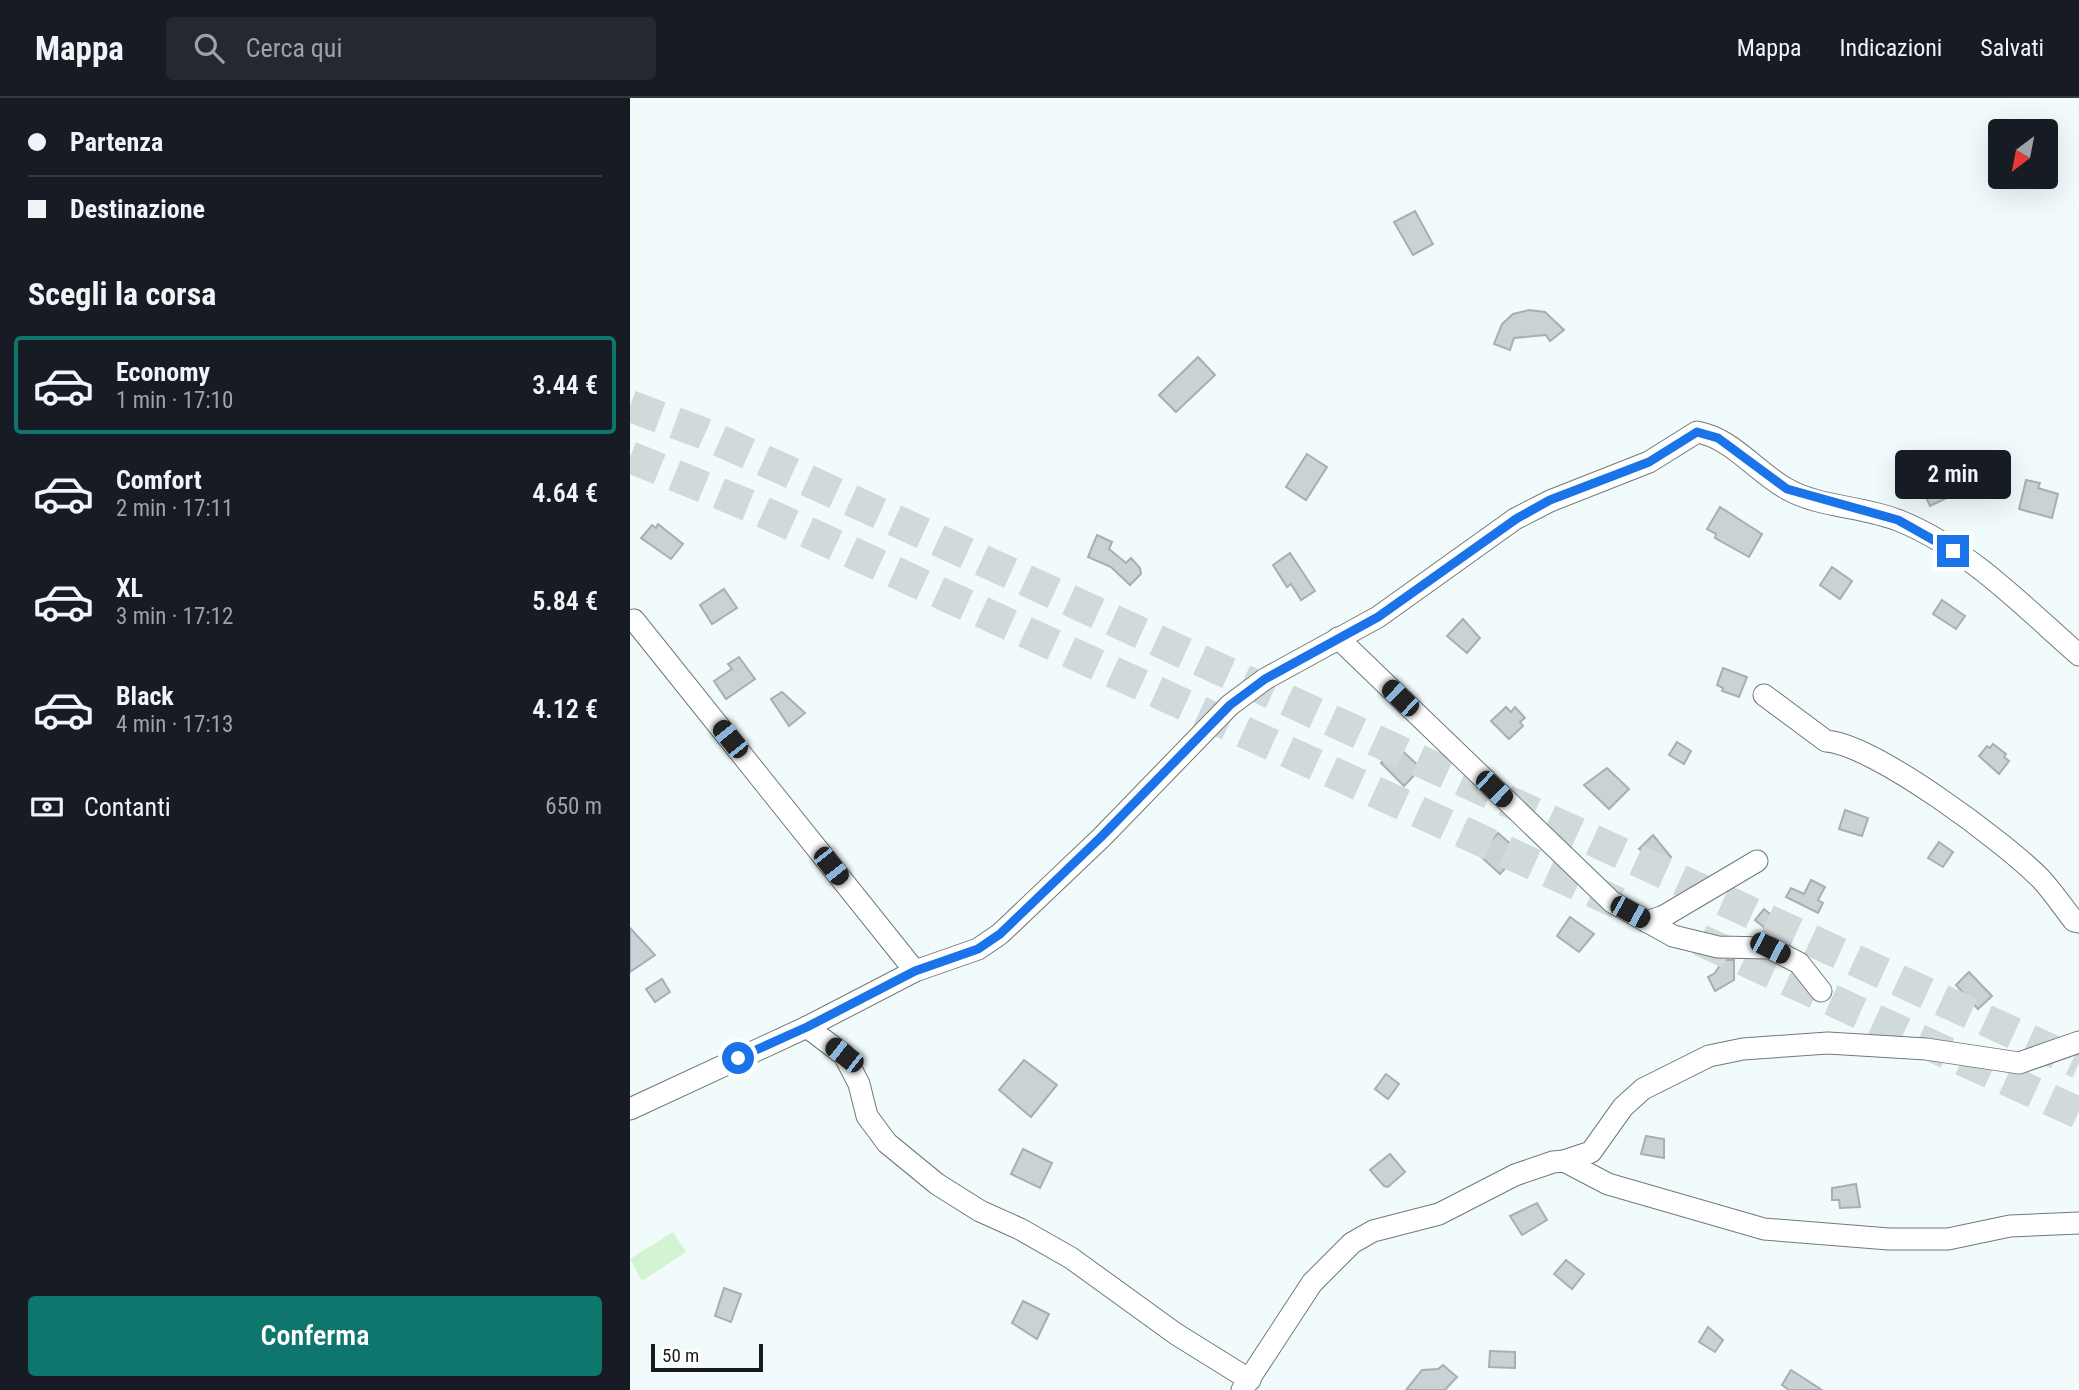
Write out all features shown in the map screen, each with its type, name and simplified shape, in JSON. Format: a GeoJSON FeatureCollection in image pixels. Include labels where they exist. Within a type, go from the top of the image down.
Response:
{"type":"FeatureCollection","features":[{"type":"Feature","properties":{"kind":"street"},"geometry":{"type":"LineString","coordinates":[[630,1109],[807,1027],[915,971],[978,949],[1000,934],[1102,836],[1230,705],[1265,679],[1378,617],[1516,519],[1550,500],[1649,462],[1697,432],[1718,438],[1772,480],[1799,495],[1898,520],[1936,540],[2002,587],[2079,655]]}},
{"type":"Feature","properties":{"kind":"street"},"geometry":{"type":"LineString","coordinates":[[634,620],[915,971]]}},
{"type":"Feature","properties":{"kind":"street"},"geometry":{"type":"LineString","coordinates":[[1338,638],[1612,902],[1673,936],[1718,947],[1770,948],[1799,963],[1821,991]]}},
{"type":"Feature","properties":{"kind":"street"},"geometry":{"type":"LineString","coordinates":[[1764,695],[1826,741],[1838,742],[1870,757],[1991,836],[2041,879],[2074,921],[2079,922]]}},
{"type":"Feature","properties":{"kind":"street"},"geometry":{"type":"LineString","coordinates":[[1647,922],[1664,916],[1757,861]]}},
{"type":"Feature","properties":{"kind":"street"},"geometry":{"type":"LineString","coordinates":[[807,1027],[844,1055],[859,1084],[867,1116],[887,1143],[937,1184],[979,1211],[1020,1229],[1071,1258],[1246,1385],[1312,1283],[1352,1243],[1373,1231],[1439,1214],[1516,1175],[1591,1152],[1623,1107],[1643,1089],[1709,1056],[1743,1049],[1828,1043],[1926,1049],[2019,1063],[2079,1042]]}},
{"type":"Feature","properties":{"kind":"street"},"geometry":{"type":"LineString","coordinates":[[1564,1161],[1608,1184],[1764,1229],[1889,1239],[1948,1240],[2010,1226],[2079,1223]]}},
{"type":"Feature","properties":{"kind":"green space"},"geometry":{"type":"Polygon","coordinates":[[[673,1232],[686,1252],[642,1281],[630,1259],[673,1232]]]}},
{"type":"Feature","properties":{"kind":"building"},"geometry":{"type":"Polygon","coordinates":[[[1415,211],[1433,244],[1413,255],[1394,222],[1415,211]]]}},
{"type":"Feature","properties":{"kind":"building"},"geometry":{"type":"Polygon","coordinates":[[[1529,310],[1545,312],[1564,330],[1550,341],[1546,335],[1514,338],[1510,350],[1494,344],[1502,324],[1513,314],[1529,310]]]}},
{"type":"Feature","properties":{"kind":"building"},"geometry":{"type":"Polygon","coordinates":[[[1198,357],[1215,375],[1176,412],[1159,395],[1198,357]]]}},
{"type":"Feature","properties":{"kind":"building"},"geometry":{"type":"Polygon","coordinates":[[[1307,454],[1327,467],[1306,500],[1286,487],[1307,454]]]}},
{"type":"Feature","properties":{"kind":"building"},"geometry":{"type":"Polygon","coordinates":[[[1945,479],[1953,495],[1930,506],[1923,491],[1945,479]]]}},
{"type":"Feature","properties":{"kind":"building"},"geometry":{"type":"Polygon","coordinates":[[[2026,480],[2040,483],[2038,488],[2058,494],[2052,518],[2019,509],[2026,480]]]}},
{"type":"Feature","properties":{"kind":"building"},"geometry":{"type":"Polygon","coordinates":[[[1720,507],[1762,534],[1749,557],[1715,538],[1716,534],[1707,529],[1720,507]]]}},
{"type":"Feature","properties":{"kind":"building"},"geometry":{"type":"Polygon","coordinates":[[[658,524],[683,544],[671,559],[641,538],[652,525],[656,528],[658,524]]]}},
{"type":"Feature","properties":{"kind":"building"},"geometry":{"type":"Polygon","coordinates":[[[1097,535],[1112,542],[1109,549],[1126,563],[1131,558],[1140,568],[1141,574],[1130,585],[1111,567],[1088,557],[1097,535]]]}},
{"type":"Feature","properties":{"kind":"building"},"geometry":{"type":"Polygon","coordinates":[[[1290,553],[1315,591],[1301,600],[1291,584],[1287,587],[1273,565],[1290,553]]]}},
{"type":"Feature","properties":{"kind":"building"},"geometry":{"type":"Polygon","coordinates":[[[1832,567],[1852,581],[1840,599],[1820,585],[1832,567]]]}},
{"type":"Feature","properties":{"kind":"building"},"geometry":{"type":"Polygon","coordinates":[[[724,589],[737,608],[712,624],[700,605],[724,589]]]}},
{"type":"Feature","properties":{"kind":"building"},"geometry":{"type":"Polygon","coordinates":[[[1942,600],[1965,616],[1956,629],[1933,614],[1942,600]]]}},
{"type":"Feature","properties":{"kind":"building"},"geometry":{"type":"Polygon","coordinates":[[[1463,619],[1480,638],[1467,653],[1447,636],[1463,619]]]}},
{"type":"Feature","properties":{"kind":"building"},"geometry":{"type":"Polygon","coordinates":[[[739,657],[755,679],[726,699],[714,681],[732,669],[728,664],[739,657]]]}},
{"type":"Feature","properties":{"kind":"building"},"geometry":{"type":"Polygon","coordinates":[[[1723,668],[1747,677],[1739,697],[1722,691],[1723,688],[1717,685],[1723,668]]]}},
{"type":"Feature","properties":{"kind":"building"},"geometry":{"type":"Polygon","coordinates":[[[782,692],[805,713],[789,726],[771,699],[782,692]]]}},
{"type":"Feature","properties":{"kind":"building"},"geometry":{"type":"Polygon","coordinates":[[[1506,707],[1511,712],[1515,707],[1525,718],[1520,722],[1523,726],[1509,739],[1491,721],[1506,707]]]}},
{"type":"Feature","properties":{"kind":"building"},"geometry":{"type":"Polygon","coordinates":[[[1677,742],[1691,751],[1684,764],[1669,755],[1677,742]]]}},
{"type":"Feature","properties":{"kind":"building"},"geometry":{"type":"Polygon","coordinates":[[[1993,744],[2006,754],[2004,757],[2009,761],[1999,774],[1979,756],[1987,746],[1990,748],[1993,744]]]}},
{"type":"Feature","properties":{"kind":"building"},"geometry":{"type":"Polygon","coordinates":[[[1397,746],[1421,768],[1404,786],[1381,763],[1397,746]]]}},
{"type":"Feature","properties":{"kind":"building"},"geometry":{"type":"Polygon","coordinates":[[[1607,768],[1629,789],[1609,809],[1584,785],[1607,768]]]}},
{"type":"Feature","properties":{"kind":"building"},"geometry":{"type":"Polygon","coordinates":[[[1845,810],[1868,818],[1862,836],[1839,829],[1845,810]]]}},
{"type":"Feature","properties":{"kind":"building"},"geometry":{"type":"Polygon","coordinates":[[[1498,833],[1520,852],[1500,874],[1479,855],[1498,833]]]}},
{"type":"Feature","properties":{"kind":"building"},"geometry":{"type":"Polygon","coordinates":[[[1653,835],[1671,857],[1662,866],[1639,849],[1653,835]]]}},
{"type":"Feature","properties":{"kind":"building"},"geometry":{"type":"Polygon","coordinates":[[[1939,842],[1953,852],[1943,867],[1928,858],[1939,842]]]}},
{"type":"Feature","properties":{"kind":"building"},"geometry":{"type":"Polygon","coordinates":[[[1811,880],[1825,887],[1818,900],[1823,903],[1818,913],[1786,897],[1791,888],[1804,894],[1811,880]]]}},
{"type":"Feature","properties":{"kind":"building"},"geometry":{"type":"Polygon","coordinates":[[[1764,909],[1778,921],[1770,932],[1755,920],[1764,909]]]}},
{"type":"Feature","properties":{"kind":"building"},"geometry":{"type":"Polygon","coordinates":[[[1570,917],[1594,934],[1579,952],[1557,936],[1570,917]]]}},
{"type":"Feature","properties":{"kind":"building"},"geometry":{"type":"Polygon","coordinates":[[[630,928],[655,955],[630,972],[630,928]]]}},
{"type":"Feature","properties":{"kind":"building"},"geometry":{"type":"Polygon","coordinates":[[[1723,960],[1734,960],[1734,980],[1715,991],[1708,977],[1715,973],[1723,960]]]}},
{"type":"Feature","properties":{"kind":"building"},"geometry":{"type":"Polygon","coordinates":[[[1969,972],[1992,996],[1978,1009],[1956,985],[1969,972]]]}},
{"type":"Feature","properties":{"kind":"building"},"geometry":{"type":"Polygon","coordinates":[[[662,979],[670,992],[655,1002],[646,989],[662,979]]]}},
{"type":"Feature","properties":{"kind":"building"},"geometry":{"type":"Polygon","coordinates":[[[1024,1060],[1057,1085],[1031,1117],[999,1090],[1024,1060]]]}},
{"type":"Feature","properties":{"kind":"building"},"geometry":{"type":"Polygon","coordinates":[[[1386,1074],[1399,1084],[1388,1099],[1375,1089],[1386,1074]]]}},
{"type":"Feature","properties":{"kind":"building"},"geometry":{"type":"Polygon","coordinates":[[[1646,1136],[1664,1139],[1664,1158],[1641,1154],[1646,1136]]]}},
{"type":"Feature","properties":{"kind":"building"},"geometry":{"type":"Polygon","coordinates":[[[1023,1149],[1052,1163],[1040,1188],[1011,1174],[1023,1149]]]}},
{"type":"Feature","properties":{"kind":"building"},"geometry":{"type":"Polygon","coordinates":[[[1390,1154],[1405,1172],[1388,1187],[1370,1170],[1390,1154]]]}},
{"type":"Feature","properties":{"kind":"building"},"geometry":{"type":"Polygon","coordinates":[[[1856,1184],[1860,1207],[1840,1208],[1839,1200],[1832,1200],[1832,1188],[1856,1184]]]}},
{"type":"Feature","properties":{"kind":"building"},"geometry":{"type":"Polygon","coordinates":[[[1537,1203],[1547,1220],[1522,1235],[1510,1216],[1537,1203]]]}},
{"type":"Feature","properties":{"kind":"building"},"geometry":{"type":"Polygon","coordinates":[[[1566,1260],[1584,1274],[1572,1289],[1554,1274],[1566,1260]]]}},
{"type":"Feature","properties":{"kind":"building"},"geometry":{"type":"Polygon","coordinates":[[[724,1288],[741,1294],[731,1322],[715,1316],[724,1288]]]}},
{"type":"Feature","properties":{"kind":"building"},"geometry":{"type":"Polygon","coordinates":[[[1023,1301],[1049,1314],[1037,1339],[1012,1323],[1023,1301]]]}},
{"type":"Feature","properties":{"kind":"building"},"geometry":{"type":"Polygon","coordinates":[[[1708,1327],[1723,1340],[1715,1352],[1699,1342],[1708,1327]]]}},
{"type":"Feature","properties":{"kind":"building"},"geometry":{"type":"Polygon","coordinates":[[[1490,1351],[1515,1352],[1515,1368],[1489,1367],[1490,1351]]]}},
{"type":"Feature","properties":{"kind":"building"},"geometry":{"type":"Polygon","coordinates":[[[1443,1365],[1457,1377],[1445,1390],[1406,1390],[1422,1370],[1438,1369],[1443,1365]]]}},
{"type":"Feature","properties":{"kind":"building"},"geometry":{"type":"Polygon","coordinates":[[[1791,1370],[1822,1390],[1789,1390],[1782,1385],[1791,1370]]]}},
{"type":"Feature","properties":{"kind":"tunnel"},"geometry":{"type":"LineString","coordinates":[[630,406],[700,432],[785,470],[2079,1063]]}},
{"type":"Feature","properties":{"kind":"tunnel"},"geometry":{"type":"LineString","coordinates":[[630,457],[750,506],[1618,903]]}},
{"type":"Feature","properties":{"kind":"tunnel"},"geometry":{"type":"LineString","coordinates":[[1700,940],[2079,1113]]}},
{"type":"Feature","properties":{"kind":"route"},"geometry":{"type":"LineString","coordinates":[[738,1058],[807,1027],[915,971],[942,959],[978,949],[1000,934],[1102,836],[1230,705],[1265,679],[1378,617],[1516,519],[1550,500],[1649,462],[1697,432],[1718,438],[1772,480],[1799,495],[1898,520],[1953,551]]}}]}
